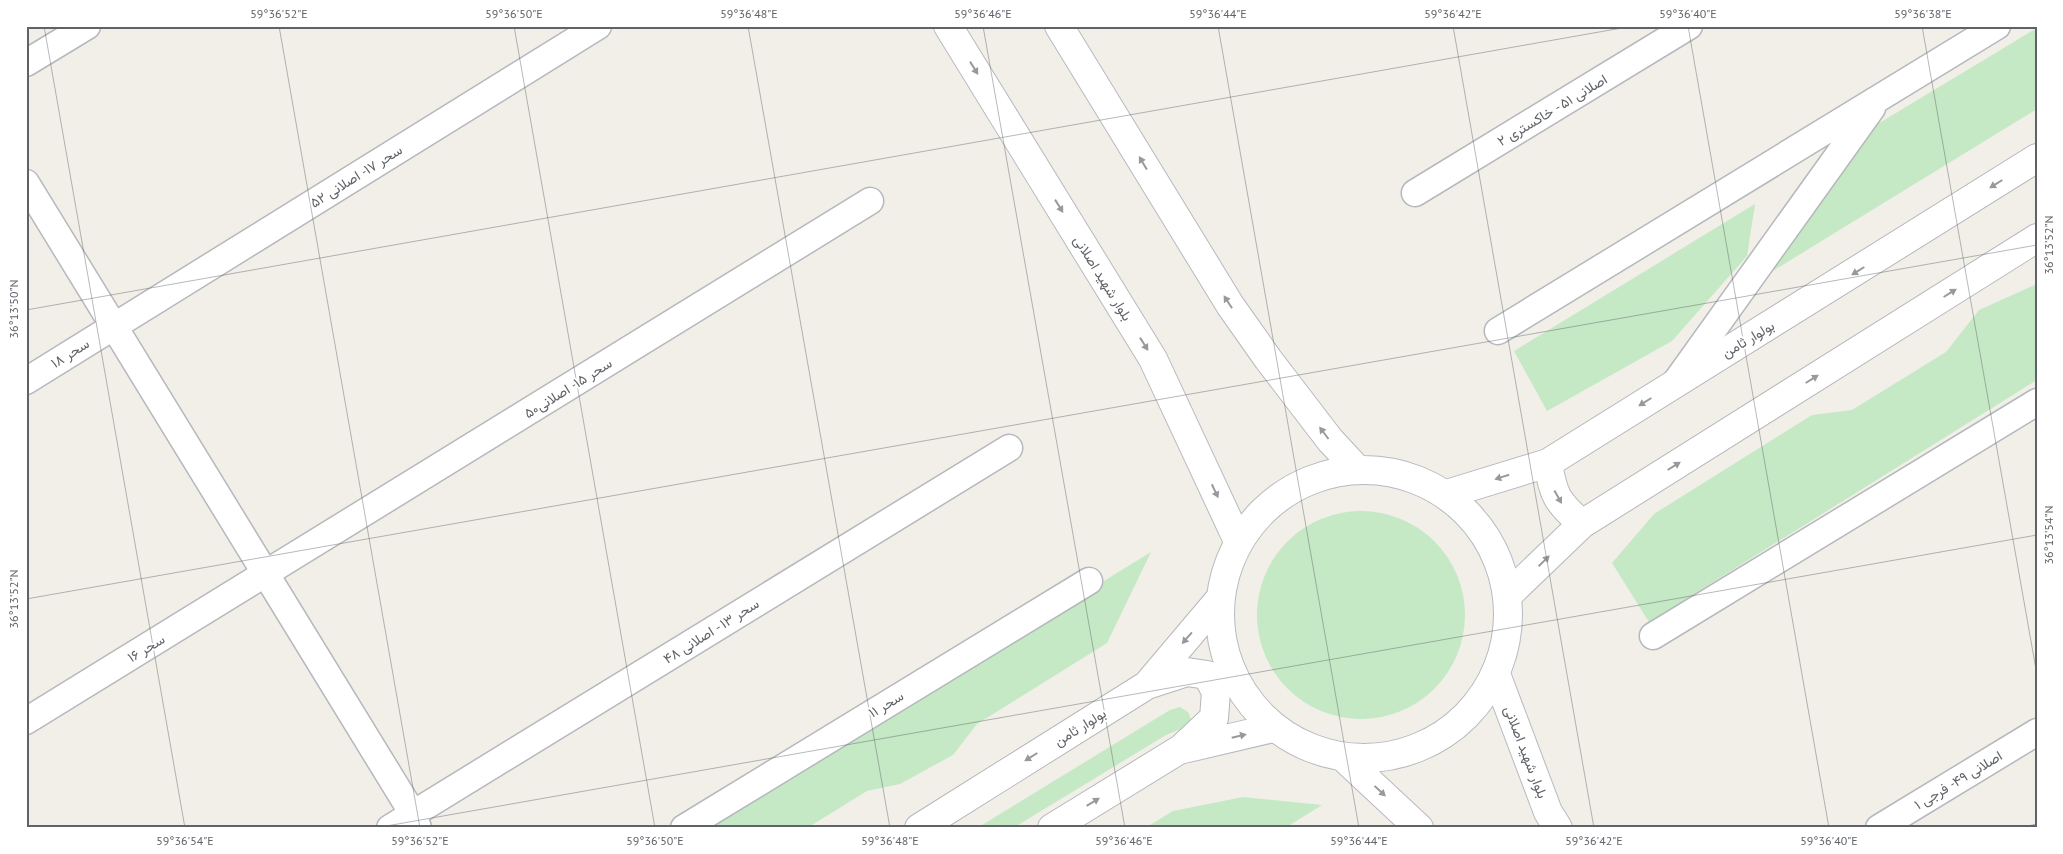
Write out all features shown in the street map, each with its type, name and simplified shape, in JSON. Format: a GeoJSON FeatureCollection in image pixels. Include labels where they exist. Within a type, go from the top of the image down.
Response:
{"type":"FeatureCollection","features":[{"type":"Feature","properties":{"kind":"main road","name":"بلوار شهید اصلانی"},"geometry":{"type":"LineString","coordinates":[[948,26],[1153,359],[1238,540]]}},
{"type":"Feature","properties":{"kind":"main road"},"geometry":{"type":"LineString","coordinates":[[1060,26],[1230,305],[1324,433],[1357,469]]}},
{"type":"Feature","properties":{"kind":"main road","name":"بولوار ثامن"},"geometry":{"type":"LineString","coordinates":[[1447,494],[1548,463],[1851,276],[2037,158]]}},
{"type":"Feature","properties":{"kind":"main road"},"geometry":{"type":"LineString","coordinates":[[1508,595],[1582,524],[2037,238]]}},
{"type":"Feature","properties":{"kind":"main road"},"geometry":{"type":"LineString","coordinates":[[1548,463],[1552,487],[1564,508],[1582,524]]}},
{"type":"Feature","properties":{"kind":"main road"},"geometry":{"type":"LineString","coordinates":[[1357,469],[1408,476],[1447,494],[1474,518],[1497,554],[1508,595],[1508,633],[1496,674],[1473,711],[1436,740],[1394,756],[1344,758],[1310,750],[1273,728],[1243,696],[1222,648],[1218,601],[1238,540],[1260,513],[1302,482],[1357,469]]}},
{"type":"Feature","properties":{"kind":"main road","name":"بولوار ثامن"},"geometry":{"type":"LineString","coordinates":[[919,828],[1147,685],[1218,601]]}},
{"type":"Feature","properties":{"kind":"main road"},"geometry":{"type":"LineString","coordinates":[[1052,828],[1179,750],[1214,718],[1216,692],[1207,676],[1187,672],[1147,685]]}},
{"type":"Feature","properties":{"kind":"main road","name":"بلوار شهید اصلانی"},"geometry":{"type":"LineString","coordinates":[[1496,674],[1548,812],[1558,828]]}},
{"type":"Feature","properties":{"kind":"main road"},"geometry":{"type":"LineString","coordinates":[[1179,750],[1273,728]]}},
{"type":"Feature","properties":{"kind":"main road"},"geometry":{"type":"LineString","coordinates":[[1344,758],[1419,828]]}},
{"type":"Feature","properties":{"kind":"street"},"geometry":{"type":"LineString","coordinates":[[26,63],[87,26]]}},
{"type":"Feature","properties":{"kind":"street","name":"سحر ۱۷- اصلانی ۵۲"},"geometry":{"type":"LineString","coordinates":[[114,326],[598,26]]}},
{"type":"Feature","properties":{"kind":"street","name":"اصلانی ۵۱ - خاکستری ۲"},"geometry":{"type":"LineString","coordinates":[[1415,193],[1689,26]]}},
{"type":"Feature","properties":{"kind":"street"},"geometry":{"type":"LineString","coordinates":[[1498,331],[1997,26]]}},
{"type":"Feature","properties":{"kind":"street"},"geometry":{"type":"LineString","coordinates":[[1675,383],[1878,99]]}},
{"type":"Feature","properties":{"kind":"street"},"geometry":{"type":"LineString","coordinates":[[26,183],[419,823]]}},
{"type":"Feature","properties":{"kind":"street","name":"سحر ۱۵- اصلانی۵۰"},"geometry":{"type":"LineString","coordinates":[[266,574],[870,201]]}},
{"type":"Feature","properties":{"kind":"street","name":"سحر ۱۸"},"geometry":{"type":"LineString","coordinates":[[26,381],[114,326]]}},
{"type":"Feature","properties":{"kind":"street"},"geometry":{"type":"LineString","coordinates":[[1653,636],[2037,402]]}},
{"type":"Feature","properties":{"kind":"street","name":"سحر ۱۳ - اصلانی ۴۸"},"geometry":{"type":"LineString","coordinates":[[390,828],[419,823],[1009,448]]}},
{"type":"Feature","properties":{"kind":"street","name":"سحر ۱۶"},"geometry":{"type":"LineString","coordinates":[[26,721],[266,574]]}},
{"type":"Feature","properties":{"kind":"street","name":"سحر ۱۱"},"geometry":{"type":"LineString","coordinates":[[684,828],[1088,581]]}},
{"type":"Feature","properties":{"kind":"street","name":"اصلانی ۴۹- فرجی ۱"},"geometry":{"type":"LineString","coordinates":[[1879,828],[2037,732]]}},
{"type":"Feature","properties":{"kind":"green space"},"geometry":{"type":"Polygon","coordinates":[[[2037,28],[2037,109],[1771,272],[1876,125],[2037,28]]]}},
{"type":"Feature","properties":{"kind":"green space"},"geometry":{"type":"Polygon","coordinates":[[[1755,204],[1747,256],[1672,341],[1547,411],[1514,351],[1755,204]]]}},
{"type":"Feature","properties":{"kind":"green space"},"geometry":{"type":"Polygon","coordinates":[[[2037,284],[2037,380],[1649,622],[1612,563],[1654,514],[1812,415],[1852,410],[1946,352],[1979,310],[2037,284]]]}},
{"type":"Feature","properties":{"kind":"green space"},"geometry":{"type":"Polygon","coordinates":[[[1361,511],[1381,513],[1410,523],[1427,535],[1441,549],[1457,575],[1463,595],[1465,615],[1463,635],[1453,664],[1441,681],[1427,695],[1401,711],[1381,717],[1361,719],[1341,717],[1312,707],[1295,695],[1281,681],[1265,655],[1259,635],[1257,615],[1259,595],[1269,566],[1281,549],[1295,535],[1321,519],[1341,513],[1361,511]]]}},
{"type":"Feature","properties":{"kind":"green space"},"geometry":{"type":"Polygon","coordinates":[[[1151,552],[1107,643],[977,724],[953,755],[900,784],[867,791],[807,828],[704,828],[1151,552]]]}},
{"type":"Feature","properties":{"kind":"green space"},"geometry":{"type":"Polygon","coordinates":[[[1180,707],[1188,712],[1191,719],[1183,728],[1166,735],[1013,828],[977,828],[1170,710],[1180,707]]]}},
{"type":"Feature","properties":{"kind":"green space"},"geometry":{"type":"Polygon","coordinates":[[[1243,797],[1322,805],[1285,828],[1145,828],[1173,811],[1243,797]]]}}]}
